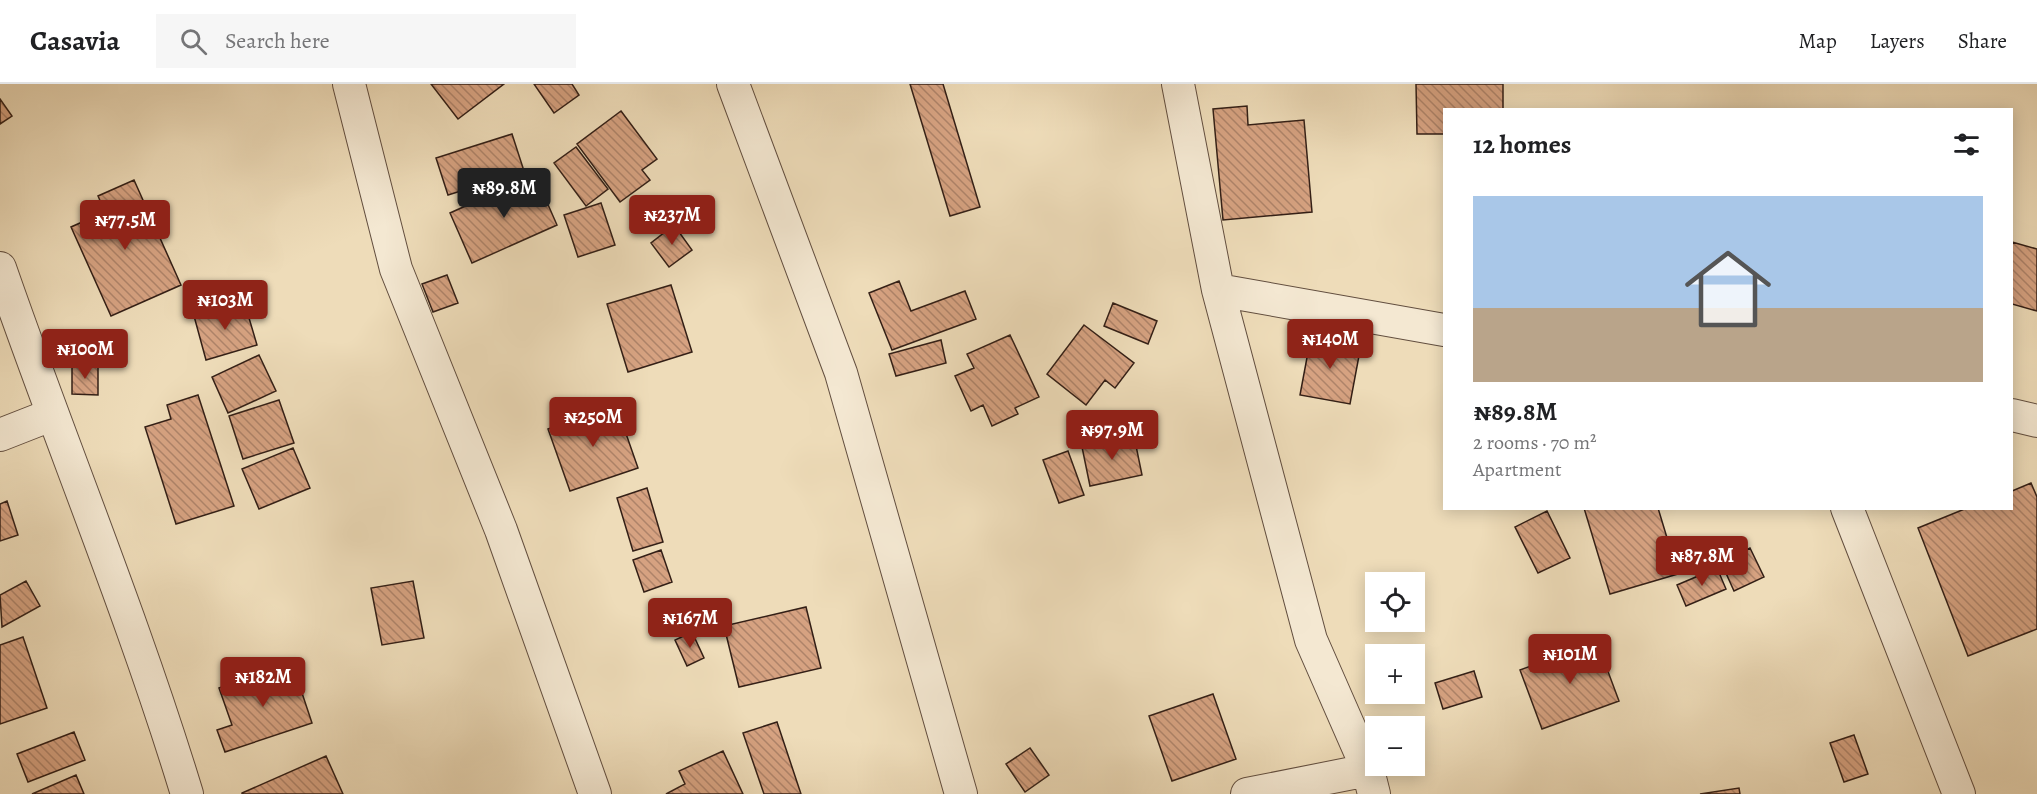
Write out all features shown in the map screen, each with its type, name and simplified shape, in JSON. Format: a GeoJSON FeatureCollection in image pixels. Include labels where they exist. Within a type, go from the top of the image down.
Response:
{"type":"FeatureCollection","features":[{"type":"Feature","properties":{"kind":"street"},"geometry":{"type":"LineString","coordinates":[[349,84],[396,269],[501,530],[595,794]]}},
{"type":"Feature","properties":{"kind":"street"},"geometry":{"type":"LineString","coordinates":[[733,84],[841,373],[961,794]]}},
{"type":"Feature","properties":{"kind":"street"},"geometry":{"type":"LineString","coordinates":[[1178,84],[1218,290],[1311,640],[1371,782],[1247,794]]}},
{"type":"Feature","properties":{"kind":"street"},"geometry":{"type":"LineString","coordinates":[[0,268],[51,415],[87,503],[187,794]]}},
{"type":"Feature","properties":{"kind":"street"},"geometry":{"type":"LineString","coordinates":[[1218,290],[1443,330]]}},
{"type":"Feature","properties":{"kind":"street"},"geometry":{"type":"LineString","coordinates":[[0,435],[51,415]]}},
{"type":"Feature","properties":{"kind":"street"},"geometry":{"type":"LineString","coordinates":[[2013,416],[2037,421]]}},
{"type":"Feature","properties":{"kind":"street"},"geometry":{"type":"LineString","coordinates":[[1848,510],[1959,794]]}},
{"type":"Feature","properties":{"kind":"building"},"geometry":{"type":"Polygon","coordinates":[[[431,84],[504,84],[458,119],[431,84]]]}},
{"type":"Feature","properties":{"kind":"building"},"geometry":{"type":"Polygon","coordinates":[[[534,84],[572,84],[579,95],[554,113],[534,84]]]}},
{"type":"Feature","properties":{"kind":"building"},"geometry":{"type":"Polygon","coordinates":[[[910,84],[943,84],[980,207],[950,216],[910,84]]]}},
{"type":"Feature","properties":{"kind":"building"},"geometry":{"type":"Polygon","coordinates":[[[1416,84],[1503,84],[1503,108],[1443,108],[1443,134],[1417,134],[1416,84]]]}},
{"type":"Feature","properties":{"kind":"building"},"geometry":{"type":"Polygon","coordinates":[[[0,99],[12,116],[0,124],[0,99]]]}},
{"type":"Feature","properties":{"kind":"building"},"geometry":{"type":"Polygon","coordinates":[[[1247,106],[1248,125],[1304,120],[1312,212],[1223,220],[1213,109],[1247,106]]]}},
{"type":"Feature","properties":{"kind":"building"},"geometry":{"type":"Polygon","coordinates":[[[621,111],[657,159],[642,170],[650,180],[620,202],[577,144],[621,111]]]}},
{"type":"Feature","properties":{"kind":"building"},"geometry":{"type":"Polygon","coordinates":[[[512,134],[524,171],[448,195],[436,158],[512,134]]]}},
{"type":"Feature","properties":{"kind":"building"},"geometry":{"type":"Polygon","coordinates":[[[576,147],[608,189],[586,206],[554,163],[576,147]]]}},
{"type":"Feature","properties":{"kind":"building"},"geometry":{"type":"Polygon","coordinates":[[[535,175],[557,225],[472,263],[450,213],[535,175]]]}},
{"type":"Feature","properties":{"kind":"building"},"geometry":{"type":"Polygon","coordinates":[[[134,180],[181,285],[111,316],[71,227],[105,212],[98,196],[134,180]]]}},
{"type":"Feature","properties":{"kind":"building"},"geometry":{"type":"Polygon","coordinates":[[[601,203],[615,245],[578,257],[564,215],[601,203]]]}},
{"type":"Feature","properties":{"kind":"building"},"geometry":{"type":"Polygon","coordinates":[[[674,225],[692,250],[669,267],[651,243],[674,225]]]}},
{"type":"Feature","properties":{"kind":"building"},"geometry":{"type":"Polygon","coordinates":[[[2013,242],[2037,249],[2037,311],[2013,304],[2013,242]]]}},
{"type":"Feature","properties":{"kind":"building"},"geometry":{"type":"Polygon","coordinates":[[[447,275],[458,303],[433,312],[422,284],[447,275]]]}},
{"type":"Feature","properties":{"kind":"building"},"geometry":{"type":"Polygon","coordinates":[[[899,281],[911,311],[965,291],[976,319],[892,350],[869,293],[899,281]]]}},
{"type":"Feature","properties":{"kind":"building"},"geometry":{"type":"Polygon","coordinates":[[[671,285],[692,352],[628,372],[607,304],[671,285]]]}},
{"type":"Feature","properties":{"kind":"building"},"geometry":{"type":"Polygon","coordinates":[[[244,301],[257,345],[206,360],[194,316],[244,301]]]}},
{"type":"Feature","properties":{"kind":"building"},"geometry":{"type":"Polygon","coordinates":[[[1113,303],[1157,321],[1148,344],[1104,326],[1113,303]]]}},
{"type":"Feature","properties":{"kind":"building"},"geometry":{"type":"Polygon","coordinates":[[[1084,325],[1134,363],[1115,388],[1105,380],[1086,405],[1047,374],[1084,325]]]}},
{"type":"Feature","properties":{"kind":"building"},"geometry":{"type":"Polygon","coordinates":[[[1010,335],[1039,397],[1015,408],[1018,414],[992,426],[983,405],[971,411],[955,376],[974,368],[967,354],[1010,335]]]}},
{"type":"Feature","properties":{"kind":"building"},"geometry":{"type":"Polygon","coordinates":[[[1311,336],[1361,345],[1350,404],[1300,395],[1311,336]]]}},
{"type":"Feature","properties":{"kind":"building"},"geometry":{"type":"Polygon","coordinates":[[[941,340],[946,363],[896,376],[889,354],[941,340]]]}},
{"type":"Feature","properties":{"kind":"building"},"geometry":{"type":"Polygon","coordinates":[[[259,355],[276,391],[228,413],[212,377],[259,355]]]}},
{"type":"Feature","properties":{"kind":"building"},"geometry":{"type":"Polygon","coordinates":[[[72,364],[98,365],[98,395],[72,394],[72,364]]]}},
{"type":"Feature","properties":{"kind":"building"},"geometry":{"type":"Polygon","coordinates":[[[198,395],[234,506],[176,524],[145,427],[171,419],[167,405],[198,395]]]}},
{"type":"Feature","properties":{"kind":"building"},"geometry":{"type":"Polygon","coordinates":[[[279,400],[294,443],[243,459],[229,416],[279,400]]]}},
{"type":"Feature","properties":{"kind":"building"},"geometry":{"type":"Polygon","coordinates":[[[616,405],[638,468],[570,491],[548,429],[616,405]]]}},
{"type":"Feature","properties":{"kind":"building"},"geometry":{"type":"Polygon","coordinates":[[[1134,436],[1142,475],[1090,486],[1082,447],[1134,436]]]}},
{"type":"Feature","properties":{"kind":"building"},"geometry":{"type":"Polygon","coordinates":[[[293,448],[310,488],[259,509],[242,469],[293,448]]]}},
{"type":"Feature","properties":{"kind":"building"},"geometry":{"type":"Polygon","coordinates":[[[1068,451],[1084,495],[1059,503],[1043,460],[1068,451]]]}},
{"type":"Feature","properties":{"kind":"building"},"geometry":{"type":"Polygon","coordinates":[[[2031,483],[2037,497],[2037,629],[1968,656],[1918,528],[1962,510],[2013,510],[2013,491],[2031,483]]]}},
{"type":"Feature","properties":{"kind":"building"},"geometry":{"type":"Polygon","coordinates":[[[647,488],[663,542],[633,551],[617,498],[647,488]]]}},
{"type":"Feature","properties":{"kind":"building"},"geometry":{"type":"Polygon","coordinates":[[[7,501],[18,535],[0,541],[0,504],[7,501]]]}},
{"type":"Feature","properties":{"kind":"building"},"geometry":{"type":"Polygon","coordinates":[[[1585,510],[1659,510],[1678,574],[1610,594],[1585,510]]]}},
{"type":"Feature","properties":{"kind":"building"},"geometry":{"type":"Polygon","coordinates":[[[1547,511],[1570,558],[1538,573],[1515,527],[1547,511]]]}},
{"type":"Feature","properties":{"kind":"building"},"geometry":{"type":"Polygon","coordinates":[[[1750,548],[1764,577],[1734,591],[1721,562],[1750,548]]]}},
{"type":"Feature","properties":{"kind":"building"},"geometry":{"type":"Polygon","coordinates":[[[661,550],[672,582],[644,592],[633,560],[661,550]]]}},
{"type":"Feature","properties":{"kind":"building"},"geometry":{"type":"Polygon","coordinates":[[[1717,568],[1726,589],[1686,606],[1677,585],[1717,568]]]}},
{"type":"Feature","properties":{"kind":"building"},"geometry":{"type":"Polygon","coordinates":[[[26,581],[40,606],[2,627],[0,595],[26,581]]]}},
{"type":"Feature","properties":{"kind":"building"},"geometry":{"type":"Polygon","coordinates":[[[413,581],[424,638],[382,645],[371,588],[413,581]]]}},
{"type":"Feature","properties":{"kind":"building"},"geometry":{"type":"Polygon","coordinates":[[[806,607],[821,668],[739,687],[724,626],[806,607]]]}},
{"type":"Feature","properties":{"kind":"building"},"geometry":{"type":"Polygon","coordinates":[[[692,632],[704,658],[687,666],[675,640],[692,632]]]}},
{"type":"Feature","properties":{"kind":"building"},"geometry":{"type":"Polygon","coordinates":[[[23,637],[47,708],[0,724],[0,645],[23,637]]]}},
{"type":"Feature","properties":{"kind":"building"},"geometry":{"type":"Polygon","coordinates":[[[1597,642],[1619,701],[1542,729],[1520,670],[1597,642]]]}},
{"type":"Feature","properties":{"kind":"building"},"geometry":{"type":"Polygon","coordinates":[[[292,663],[312,723],[225,752],[217,730],[232,725],[219,688],[292,663]]]}},
{"type":"Feature","properties":{"kind":"building"},"geometry":{"type":"Polygon","coordinates":[[[1474,671],[1482,697],[1443,709],[1435,683],[1474,671]]]}},
{"type":"Feature","properties":{"kind":"building"},"geometry":{"type":"Polygon","coordinates":[[[1213,694],[1236,759],[1172,781],[1149,716],[1213,694]]]}},
{"type":"Feature","properties":{"kind":"building"},"geometry":{"type":"Polygon","coordinates":[[[777,722],[801,794],[764,794],[743,733],[777,722]]]}},
{"type":"Feature","properties":{"kind":"building"},"geometry":{"type":"Polygon","coordinates":[[[74,732],[85,760],[28,782],[17,754],[74,732]]]}},
{"type":"Feature","properties":{"kind":"building"},"geometry":{"type":"Polygon","coordinates":[[[1854,735],[1868,774],[1844,782],[1830,743],[1854,735]]]}},
{"type":"Feature","properties":{"kind":"building"},"geometry":{"type":"Polygon","coordinates":[[[1030,748],[1049,775],[1025,792],[1006,764],[1030,748]]]}},
{"type":"Feature","properties":{"kind":"building"},"geometry":{"type":"Polygon","coordinates":[[[723,751],[743,794],[666,794],[685,784],[679,771],[723,751]]]}},
{"type":"Feature","properties":{"kind":"building"},"geometry":{"type":"Polygon","coordinates":[[[326,756],[343,794],[242,794],[242,793],[326,756]]]}},
{"type":"Feature","properties":{"kind":"building"},"geometry":{"type":"Polygon","coordinates":[[[76,775],[84,794],[32,794],[76,775]]]}},
{"type":"Feature","properties":{"kind":"building"},"geometry":{"type":"Polygon","coordinates":[[[1739,788],[1740,794],[1700,794],[1739,788]]]}}]}
